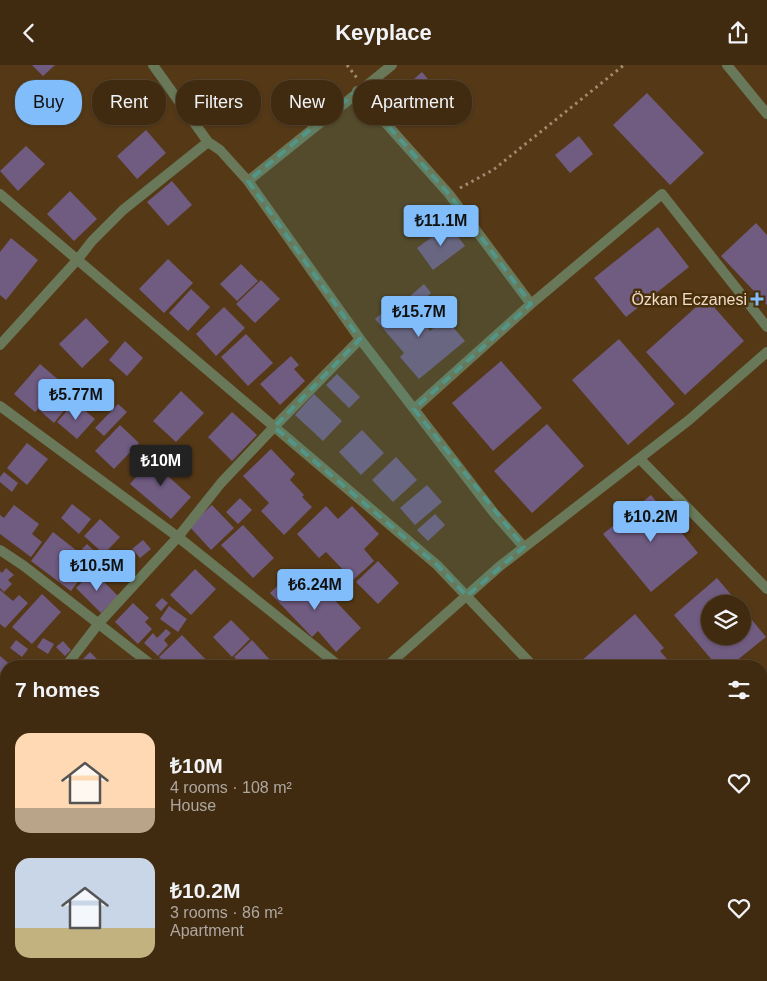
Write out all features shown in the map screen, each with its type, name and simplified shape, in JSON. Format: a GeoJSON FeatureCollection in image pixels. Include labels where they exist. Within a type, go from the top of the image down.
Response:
{"type":"FeatureCollection","features":[{"type":"Feature","properties":{"kind":"street"},"geometry":{"type":"LineString","coordinates":[[153,65],[208,142],[220,150],[248,181],[360,339],[494,513],[524,547]]}},
{"type":"Feature","properties":{"kind":"street"},"geometry":{"type":"LineString","coordinates":[[372,80],[392,65]]}},
{"type":"Feature","properties":{"kind":"street"},"geometry":{"type":"LineString","coordinates":[[727,65],[767,114]]}},
{"type":"Feature","properties":{"kind":"street"},"geometry":{"type":"LineString","coordinates":[[248,181],[353,94]]}},
{"type":"Feature","properties":{"kind":"street"},"geometry":{"type":"LineString","coordinates":[[387,125],[449,194],[531,304]]}},
{"type":"Feature","properties":{"kind":"street"},"geometry":{"type":"LineString","coordinates":[[0,345],[92,241],[123,210],[208,142]]}},
{"type":"Feature","properties":{"kind":"street"},"geometry":{"type":"LineString","coordinates":[[0,194],[437,565],[527,660]]}},
{"type":"Feature","properties":{"kind":"street"},"geometry":{"type":"LineString","coordinates":[[414,409],[531,304],[662,195],[767,327]]}},
{"type":"Feature","properties":{"kind":"street"},"geometry":{"type":"LineString","coordinates":[[71,660],[99,623],[178,537],[221,483],[360,339]]}},
{"type":"Feature","properties":{"kind":"street"},"geometry":{"type":"LineString","coordinates":[[394,660],[524,547],[640,459],[716,397],[767,352]]}},
{"type":"Feature","properties":{"kind":"street"},"geometry":{"type":"LineString","coordinates":[[0,406],[178,537],[332,660]]}},
{"type":"Feature","properties":{"kind":"street"},"geometry":{"type":"LineString","coordinates":[[640,459],[767,589]]}},
{"type":"Feature","properties":{"kind":"street"},"geometry":{"type":"LineString","coordinates":[[0,550],[24,566],[145,660]]}},
{"type":"Feature","properties":{"kind":"path"},"geometry":{"type":"LineString","coordinates":[[449,194],[493,170],[624,65]]}},
{"type":"Feature","properties":{"kind":"highlighted area"},"geometry":{"type":"Polygon","coordinates":[[[357,91],[449,194],[531,304],[414,409],[524,547],[467,596],[437,565],[274,427],[360,339],[248,181],[357,91]]]}},
{"type":"Feature","properties":{"kind":"building"},"geometry":{"type":"Polygon","coordinates":[[[32,65],[55,65],[43,76],[32,65]]]}},
{"type":"Feature","properties":{"kind":"building"},"geometry":{"type":"Polygon","coordinates":[[[422,72],[429,80],[413,80],[422,72]]]}},
{"type":"Feature","properties":{"kind":"building"},"geometry":{"type":"Polygon","coordinates":[[[647,93],[704,153],[670,185],[613,125],[647,93]]]}},
{"type":"Feature","properties":{"kind":"building"},"geometry":{"type":"Polygon","coordinates":[[[146,130],[166,153],[137,179],[117,156],[146,130]]]}},
{"type":"Feature","properties":{"kind":"building"},"geometry":{"type":"Polygon","coordinates":[[[579,136],[593,154],[570,173],[555,155],[579,136]]]}},
{"type":"Feature","properties":{"kind":"building"},"geometry":{"type":"Polygon","coordinates":[[[26,146],[45,164],[18,191],[0,171],[26,146]]]}},
{"type":"Feature","properties":{"kind":"building"},"geometry":{"type":"Polygon","coordinates":[[[172,181],[192,205],[168,226],[147,202],[172,181]]]}},
{"type":"Feature","properties":{"kind":"building"},"geometry":{"type":"Polygon","coordinates":[[[70,191],[97,219],[74,241],[47,214],[70,191]]]}},
{"type":"Feature","properties":{"kind":"building"},"geometry":{"type":"Polygon","coordinates":[[[756,223],[767,235],[767,305],[721,256],[756,223]]]}},
{"type":"Feature","properties":{"kind":"building"},"geometry":{"type":"Polygon","coordinates":[[[449,225],[465,246],[433,270],[417,248],[449,225]]]}},
{"type":"Feature","properties":{"kind":"building"},"geometry":{"type":"Polygon","coordinates":[[[658,227],[689,267],[626,317],[594,278],[658,227]]]}},
{"type":"Feature","properties":{"kind":"building"},"geometry":{"type":"Polygon","coordinates":[[[11,238],[38,260],[6,300],[0,295],[0,252],[11,238]]]}},
{"type":"Feature","properties":{"kind":"building"},"geometry":{"type":"Polygon","coordinates":[[[168,259],[193,283],[164,313],[139,289],[168,259]]]}},
{"type":"Feature","properties":{"kind":"building"},"geometry":{"type":"Polygon","coordinates":[[[241,264],[258,281],[237,301],[220,284],[241,264]]]}},
{"type":"Feature","properties":{"kind":"building"},"geometry":{"type":"Polygon","coordinates":[[[261,280],[280,299],[255,323],[236,304],[261,280]]]}},
{"type":"Feature","properties":{"kind":"building"},"geometry":{"type":"Polygon","coordinates":[[[424,284],[431,293],[417,306],[409,297],[424,284]]]}},
{"type":"Feature","properties":{"kind":"building"},"geometry":{"type":"Polygon","coordinates":[[[191,289],[210,307],[188,331],[169,313],[191,289]]]}},
{"type":"Feature","properties":{"kind":"building"},"geometry":{"type":"Polygon","coordinates":[[[401,297],[430,331],[445,318],[465,341],[419,379],[400,357],[404,353],[375,319],[401,297]]]}},
{"type":"Feature","properties":{"kind":"building"},"geometry":{"type":"Polygon","coordinates":[[[706,298],[744,341],[685,395],[646,352],[706,298]]]}},
{"type":"Feature","properties":{"kind":"building"},"geometry":{"type":"Polygon","coordinates":[[[224,307],[245,328],[216,356],[196,334],[224,307]]]}},
{"type":"Feature","properties":{"kind":"building"},"geometry":{"type":"Polygon","coordinates":[[[86,318],[109,342],[82,368],[59,344],[86,318]]]}},
{"type":"Feature","properties":{"kind":"building"},"geometry":{"type":"Polygon","coordinates":[[[246,334],[273,363],[248,386],[221,357],[246,334]]]}},
{"type":"Feature","properties":{"kind":"building"},"geometry":{"type":"Polygon","coordinates":[[[619,339],[675,404],[628,445],[572,380],[619,339]]]}},
{"type":"Feature","properties":{"kind":"building"},"geometry":{"type":"Polygon","coordinates":[[[125,341],[143,358],[127,376],[109,360],[125,341]]]}},
{"type":"Feature","properties":{"kind":"building"},"geometry":{"type":"Polygon","coordinates":[[[291,356],[299,365],[294,369],[305,381],[280,405],[260,384],[291,356]]]}},
{"type":"Feature","properties":{"kind":"building"},"geometry":{"type":"Polygon","coordinates":[[[501,361],[542,408],[493,451],[452,403],[501,361]]]}},
{"type":"Feature","properties":{"kind":"building"},"geometry":{"type":"Polygon","coordinates":[[[40,364],[61,382],[51,394],[66,408],[54,423],[38,409],[35,412],[14,394],[40,364]]]}},
{"type":"Feature","properties":{"kind":"building"},"geometry":{"type":"Polygon","coordinates":[[[337,374],[360,397],[349,408],[326,385],[337,374]]]}},
{"type":"Feature","properties":{"kind":"building"},"geometry":{"type":"Polygon","coordinates":[[[181,391],[204,413],[176,442],[153,421],[181,391]]]}},
{"type":"Feature","properties":{"kind":"building"},"geometry":{"type":"Polygon","coordinates":[[[314,394],[342,421],[323,441],[295,415],[314,394]]]}},
{"type":"Feature","properties":{"kind":"building"},"geometry":{"type":"Polygon","coordinates":[[[75,402],[95,419],[77,439],[57,422],[75,402]]]}},
{"type":"Feature","properties":{"kind":"building"},"geometry":{"type":"Polygon","coordinates":[[[118,404],[127,412],[104,436],[95,428],[118,404]]]}},
{"type":"Feature","properties":{"kind":"building"},"geometry":{"type":"Polygon","coordinates":[[[232,412],[257,435],[232,461],[208,437],[232,412]]]}},
{"type":"Feature","properties":{"kind":"building"},"geometry":{"type":"Polygon","coordinates":[[[547,424],[584,466],[532,513],[494,471],[547,424]]]}},
{"type":"Feature","properties":{"kind":"building"},"geometry":{"type":"Polygon","coordinates":[[[120,425],[139,443],[114,469],[95,451],[120,425]]]}},
{"type":"Feature","properties":{"kind":"building"},"geometry":{"type":"Polygon","coordinates":[[[362,430],[384,453],[361,475],[339,452],[362,430]]]}},
{"type":"Feature","properties":{"kind":"building"},"geometry":{"type":"Polygon","coordinates":[[[27,443],[48,459],[27,485],[7,468],[27,443]]]}},
{"type":"Feature","properties":{"kind":"building"},"geometry":{"type":"Polygon","coordinates":[[[271,449],[295,474],[290,480],[312,507],[284,535],[261,511],[269,503],[243,476],[271,449]]]}},
{"type":"Feature","properties":{"kind":"building"},"geometry":{"type":"Polygon","coordinates":[[[157,453],[176,469],[169,477],[191,497],[171,519],[130,484],[157,453]]]}},
{"type":"Feature","properties":{"kind":"building"},"geometry":{"type":"Polygon","coordinates":[[[396,457],[417,480],[393,502],[372,480],[396,457]]]}},
{"type":"Feature","properties":{"kind":"building"},"geometry":{"type":"Polygon","coordinates":[[[4,472],[18,483],[12,492],[0,482],[0,477],[4,472]]]}},
{"type":"Feature","properties":{"kind":"building"},"geometry":{"type":"Polygon","coordinates":[[[427,485],[442,502],[415,525],[400,508],[427,485]]]}},
{"type":"Feature","properties":{"kind":"building"},"geometry":{"type":"Polygon","coordinates":[[[651,495],[698,553],[651,592],[603,534],[651,495]]]}},
{"type":"Feature","properties":{"kind":"building"},"geometry":{"type":"Polygon","coordinates":[[[240,498],[252,510],[238,524],[226,512],[240,498]]]}},
{"type":"Feature","properties":{"kind":"building"},"geometry":{"type":"Polygon","coordinates":[[[72,504],[91,519],[79,534],[61,518],[72,504]]]}},
{"type":"Feature","properties":{"kind":"building"},"geometry":{"type":"Polygon","coordinates":[[[14,505],[39,524],[32,534],[42,542],[31,557],[0,534],[0,515],[4,518],[14,505]]]}},
{"type":"Feature","properties":{"kind":"building"},"geometry":{"type":"Polygon","coordinates":[[[212,505],[234,528],[211,550],[189,526],[212,505]]]}},
{"type":"Feature","properties":{"kind":"building"},"geometry":{"type":"Polygon","coordinates":[[[326,506],[338,519],[352,506],[379,534],[364,549],[374,561],[353,580],[326,552],[319,558],[297,534],[326,506]]]}},
{"type":"Feature","properties":{"kind":"building"},"geometry":{"type":"Polygon","coordinates":[[[435,514],[445,525],[428,541],[417,530],[435,514]]]}},
{"type":"Feature","properties":{"kind":"building"},"geometry":{"type":"Polygon","coordinates":[[[100,519],[120,537],[104,554],[84,536],[100,519]]]}},
{"type":"Feature","properties":{"kind":"building"},"geometry":{"type":"Polygon","coordinates":[[[243,525],[274,558],[253,578],[221,545],[243,525]]]}},
{"type":"Feature","properties":{"kind":"building"},"geometry":{"type":"Polygon","coordinates":[[[53,532],[81,554],[70,567],[82,576],[71,591],[31,561],[53,532]]]}},
{"type":"Feature","properties":{"kind":"building"},"geometry":{"type":"Polygon","coordinates":[[[143,540],[151,549],[140,558],[132,549],[143,540]]]}},
{"type":"Feature","properties":{"kind":"building"},"geometry":{"type":"Polygon","coordinates":[[[87,544],[99,556],[94,561],[82,549],[87,544]]]}},
{"type":"Feature","properties":{"kind":"building"},"geometry":{"type":"Polygon","coordinates":[[[378,561],[399,583],[378,604],[356,582],[378,561]]]}},
{"type":"Feature","properties":{"kind":"building"},"geometry":{"type":"Polygon","coordinates":[[[6,568],[14,575],[8,580],[12,584],[4,592],[0,588],[0,571],[2,573],[6,568]]]}},
{"type":"Feature","properties":{"kind":"building"},"geometry":{"type":"Polygon","coordinates":[[[195,569],[216,589],[191,615],[170,595],[195,569]]]}},
{"type":"Feature","properties":{"kind":"building"},"geometry":{"type":"Polygon","coordinates":[[[295,569],[319,595],[325,590],[361,628],[336,652],[318,631],[312,637],[270,593],[295,569]]]}},
{"type":"Feature","properties":{"kind":"building"},"geometry":{"type":"Polygon","coordinates":[[[93,571],[118,596],[101,613],[76,588],[93,571]]]}},
{"type":"Feature","properties":{"kind":"building"},"geometry":{"type":"Polygon","coordinates":[[[717,578],[731,595],[701,595],[701,645],[751,645],[751,619],[766,637],[737,660],[712,660],[674,615],[717,578]]]}},
{"type":"Feature","properties":{"kind":"building"},"geometry":{"type":"Polygon","coordinates":[[[0,590],[13,601],[19,595],[28,603],[5,628],[0,624],[0,590]]]}},
{"type":"Feature","properties":{"kind":"building"},"geometry":{"type":"Polygon","coordinates":[[[42,594],[61,612],[32,644],[12,627],[42,594]]]}},
{"type":"Feature","properties":{"kind":"building"},"geometry":{"type":"Polygon","coordinates":[[[162,598],[168,603],[161,611],[155,605],[162,598]]]}},
{"type":"Feature","properties":{"kind":"building"},"geometry":{"type":"Polygon","coordinates":[[[133,603],[149,618],[145,622],[152,629],[138,644],[115,622],[133,603]]]}},
{"type":"Feature","properties":{"kind":"building"},"geometry":{"type":"Polygon","coordinates":[[[169,606],[187,619],[178,632],[160,619],[169,606]]]}},
{"type":"Feature","properties":{"kind":"building"},"geometry":{"type":"Polygon","coordinates":[[[635,614],[664,648],[660,651],[667,659],[666,660],[582,660],[635,614]]]}},
{"type":"Feature","properties":{"kind":"building"},"geometry":{"type":"Polygon","coordinates":[[[231,620],[250,639],[232,657],[213,637],[231,620]]]}},
{"type":"Feature","properties":{"kind":"building"},"geometry":{"type":"Polygon","coordinates":[[[166,629],[171,633],[164,640],[168,645],[158,656],[144,643],[153,633],[157,638],[166,629]]]}},
{"type":"Feature","properties":{"kind":"building"},"geometry":{"type":"Polygon","coordinates":[[[182,635],[206,660],[162,660],[159,657],[182,635]]]}},
{"type":"Feature","properties":{"kind":"building"},"geometry":{"type":"Polygon","coordinates":[[[43,638],[54,644],[48,654],[37,647],[43,638]]]}},
{"type":"Feature","properties":{"kind":"building"},"geometry":{"type":"Polygon","coordinates":[[[16,640],[28,649],[22,657],[10,648],[16,640]]]}},
{"type":"Feature","properties":{"kind":"building"},"geometry":{"type":"Polygon","coordinates":[[[252,640],[270,660],[237,660],[234,657],[252,640]]]}},
{"type":"Feature","properties":{"kind":"building"},"geometry":{"type":"Polygon","coordinates":[[[63,641],[71,650],[65,656],[56,647],[63,641]]]}},
{"type":"Feature","properties":{"kind":"building"},"geometry":{"type":"Polygon","coordinates":[[[90,652],[98,660],[82,660],[90,652]]]}},
{"type":"Feature","properties":{"kind":"place","name":"Özkan Eczanesi"},"geometry":{"type":"Point","coordinates":[757,299]}}]}
